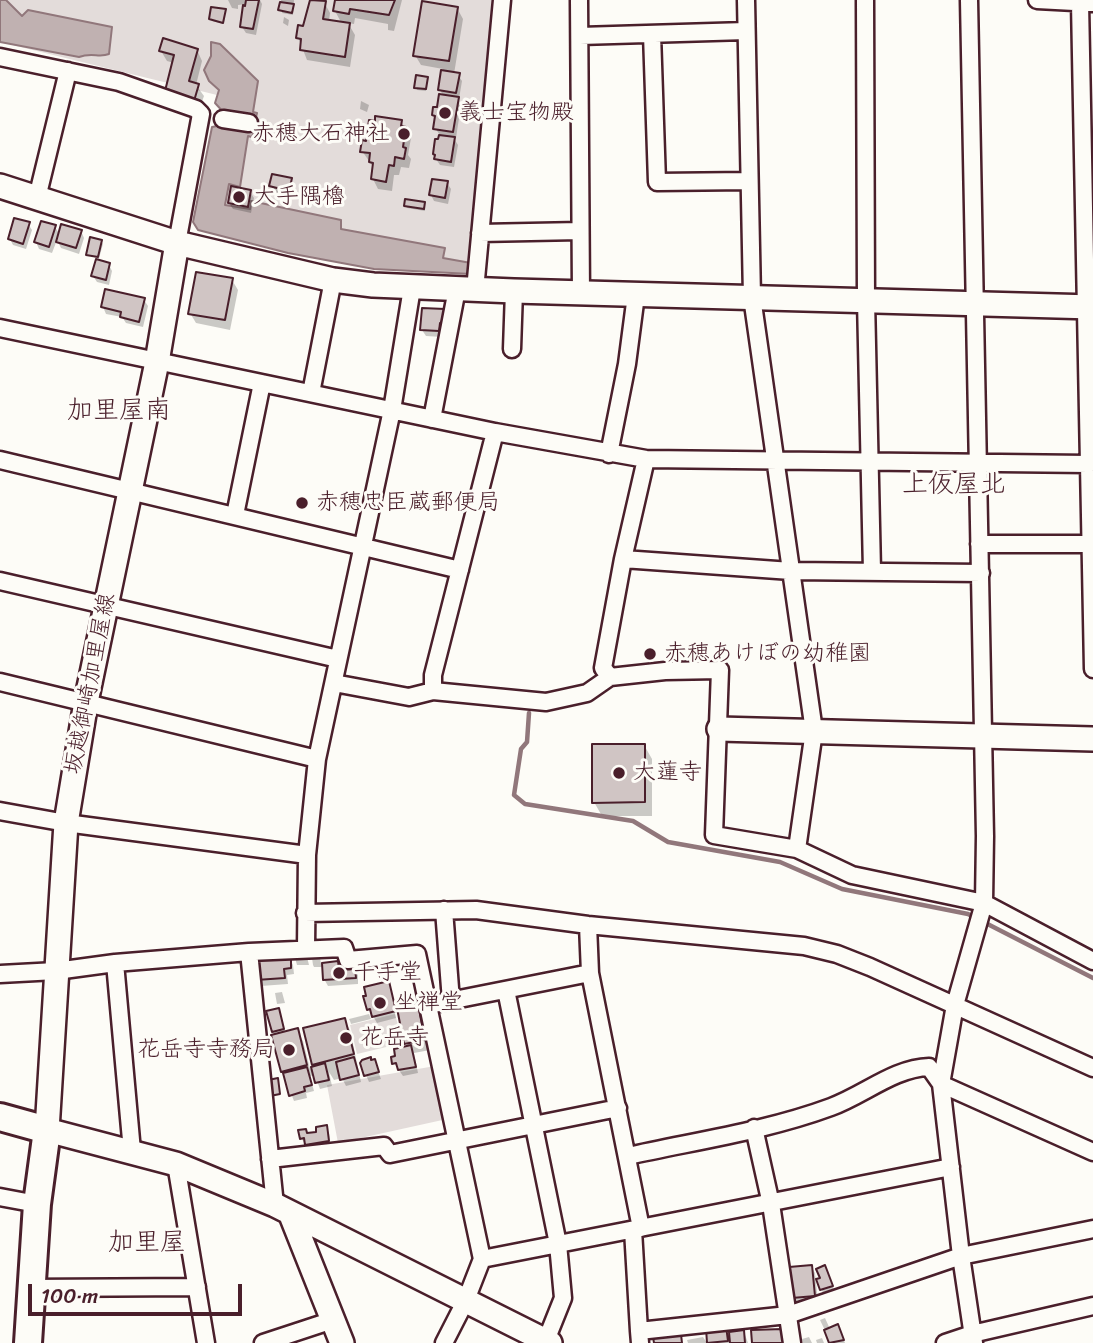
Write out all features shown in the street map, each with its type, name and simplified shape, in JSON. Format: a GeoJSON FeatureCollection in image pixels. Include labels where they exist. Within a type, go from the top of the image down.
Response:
{"type":"FeatureCollection","features":[{"type":"Feature","properties":{"kind":"main road"},"geometry":{"type":"LineString","coordinates":[[0,1117],[47,1130]]}},
{"type":"Feature","properties":{"kind":"main road","name":"坂越御崎加里屋線"},"geometry":{"type":"LineString","coordinates":[[28,1343],[37,1203],[47,1130]]}},
{"type":"Feature","properties":{"kind":"street"},"geometry":{"type":"LineString","coordinates":[[432,418],[480,233],[502,0]]}},
{"type":"Feature","properties":{"kind":"street"},"geometry":{"type":"LineString","coordinates":[[579,0],[581,293]]}},
{"type":"Feature","properties":{"kind":"street"},"geometry":{"type":"LineString","coordinates":[[746,0],[752,297],[814,731],[797,849]]}},
{"type":"Feature","properties":{"kind":"street"},"geometry":{"type":"LineString","coordinates":[[865,0],[866,300],[872,572]]}},
{"type":"Feature","properties":{"kind":"street"},"geometry":{"type":"LineString","coordinates":[[969,0],[976,463],[981,573],[984,903],[955,1004],[942,1084],[973,1338]]}},
{"type":"Feature","properties":{"kind":"street"},"geometry":{"type":"LineString","coordinates":[[1037,0],[1086,3],[1088,464],[1093,669]]}},
{"type":"Feature","properties":{"kind":"street"},"geometry":{"type":"LineString","coordinates":[[580,36],[746,31]]}},
{"type":"Feature","properties":{"kind":"street"},"geometry":{"type":"LineString","coordinates":[[652,34],[657,182],[749,181]]}},
{"type":"Feature","properties":{"kind":"street"},"geometry":{"type":"LineString","coordinates":[[0,57],[119,82],[196,109],[201,114],[177,243]]}},
{"type":"Feature","properties":{"kind":"street"},"geometry":{"type":"LineString","coordinates":[[37,198],[68,71]]}},
{"type":"Feature","properties":{"kind":"street"},"geometry":{"type":"LineString","coordinates":[[223,119],[249,123]]}},
{"type":"Feature","properties":{"kind":"street"},"geometry":{"type":"LineString","coordinates":[[0,186],[177,243],[334,280],[412,288],[1089,307]]}},
{"type":"Feature","properties":{"kind":"street"},"geometry":{"type":"LineString","coordinates":[[480,233],[580,231]]}},
{"type":"Feature","properties":{"kind":"street","name":"坂越御崎加里屋線"},"geometry":{"type":"LineString","coordinates":[[47,1130],[66,822],[86,702],[157,362],[177,243]]}},
{"type":"Feature","properties":{"kind":"street"},"geometry":{"type":"LineString","coordinates":[[311,393],[334,280]]}},
{"type":"Feature","properties":{"kind":"street"},"geometry":{"type":"LineString","coordinates":[[306,948],[307,855],[317,759],[393,410],[412,288]]}},
{"type":"Feature","properties":{"kind":"street"},"geometry":{"type":"LineString","coordinates":[[512,349],[514,291]]}},
{"type":"Feature","properties":{"kind":"street"},"geometry":{"type":"LineString","coordinates":[[609,454],[627,364],[636,295]]}},
{"type":"Feature","properties":{"kind":"street"},"geometry":{"type":"LineString","coordinates":[[0,328],[495,432],[646,459],[1088,464]]}},
{"type":"Feature","properties":{"kind":"street"},"geometry":{"type":"LineString","coordinates":[[235,515],[262,383]]}},
{"type":"Feature","properties":{"kind":"street"},"geometry":{"type":"LineString","coordinates":[[433,691],[433,675],[495,432]]}},
{"type":"Feature","properties":{"kind":"street"},"geometry":{"type":"LineString","coordinates":[[610,677],[603,668],[623,559],[646,459]]}},
{"type":"Feature","properties":{"kind":"street"},"geometry":{"type":"LineString","coordinates":[[0,460],[460,570]]}},
{"type":"Feature","properties":{"kind":"street"},"geometry":{"type":"LineString","coordinates":[[979,544],[1092,544]]}},
{"type":"Feature","properties":{"kind":"street"},"geometry":{"type":"LineString","coordinates":[[623,559],[791,571],[981,573]]}},
{"type":"Feature","properties":{"kind":"street"},"geometry":{"type":"LineString","coordinates":[[0,581],[338,659]]}},
{"type":"Feature","properties":{"kind":"street"},"geometry":{"type":"LineString","coordinates":[[334,683],[409,697],[433,691],[546,702],[587,693],[610,677],[665,671],[720,670],[714,835],[797,849],[852,875],[984,903],[1093,961]]}},
{"type":"Feature","properties":{"kind":"street"},"geometry":{"type":"LineString","coordinates":[[0,682],[317,759]]}},
{"type":"Feature","properties":{"kind":"street"},"geometry":{"type":"LineString","coordinates":[[719,729],[1093,739]]}},
{"type":"Feature","properties":{"kind":"street"},"geometry":{"type":"LineString","coordinates":[[0,811],[307,855]]}},
{"type":"Feature","properties":{"kind":"street"},"geometry":{"type":"LineString","coordinates":[[444,910],[451,1001]]}},
{"type":"Feature","properties":{"kind":"street"},"geometry":{"type":"LineString","coordinates":[[305,913],[476,910],[588,925],[803,946],[837,954],[955,1004],[1093,1068]]}},
{"type":"Feature","properties":{"kind":"street"},"geometry":{"type":"LineString","coordinates":[[588,925],[590,973],[628,1156],[637,1229],[639,1337],[788,1315],[961,1256],[1093,1229]]}},
{"type":"Feature","properties":{"kind":"street"},"geometry":{"type":"LineString","coordinates":[[0,974],[306,948],[344,948],[348,960],[417,954],[482,1259],[466,1300],[444,1343]]}},
{"type":"Feature","properties":{"kind":"street"},"geometry":{"type":"LineString","coordinates":[[249,952],[270,1159],[283,1210],[342,1343]]}},
{"type":"Feature","properties":{"kind":"street"},"geometry":{"type":"LineString","coordinates":[[115,963],[132,1151]]}},
{"type":"Feature","properties":{"kind":"street"},"geometry":{"type":"LineString","coordinates":[[429,1005],[590,973]]}},
{"type":"Feature","properties":{"kind":"street"},"geometry":{"type":"LineString","coordinates":[[47,1130],[176,1164],[283,1210],[547,1342],[563,1298],[558,1244],[506,990]]}},
{"type":"Feature","properties":{"kind":"street"},"geometry":{"type":"LineString","coordinates":[[628,1156],[754,1129],[831,1107],[910,1068],[929,1067],[942,1084],[1093,1152]]}},
{"type":"Feature","properties":{"kind":"street"},"geometry":{"type":"LineString","coordinates":[[270,1159],[384,1146],[390,1154],[618,1108]]}},
{"type":"Feature","properties":{"kind":"street"},"geometry":{"type":"LineString","coordinates":[[754,1129],[771,1204],[792,1343]]}},
{"type":"Feature","properties":{"kind":"street"},"geometry":{"type":"LineString","coordinates":[[176,1164],[206,1343]]}},
{"type":"Feature","properties":{"kind":"street"},"geometry":{"type":"LineString","coordinates":[[482,1259],[951,1167]]}},
{"type":"Feature","properties":{"kind":"street"},"geometry":{"type":"LineString","coordinates":[[0,1197],[37,1203]]}},
{"type":"Feature","properties":{"kind":"street"},"geometry":{"type":"LineString","coordinates":[[30,1288],[197,1287]]}},
{"type":"Feature","properties":{"kind":"street"},"geometry":{"type":"LineString","coordinates":[[945,1343],[1093,1306]]}},
{"type":"Feature","properties":{"kind":"street"},"geometry":{"type":"LineString","coordinates":[[263,1343],[333,1320]]}},
{"type":"Feature","properties":{"kind":"shaded area"},"geometry":{"type":"Polygon","coordinates":[[[0,0],[495,0],[471,263],[374,269],[288,253],[198,230],[193,222],[212,127],[223,125],[226,115],[215,103],[217,95],[0,42],[0,0]]]}},
{"type":"Feature","properties":{"kind":"shaded area"},"geometry":{"type":"Polygon","coordinates":[[[0,0],[6,0],[22,16],[28,10],[112,27],[109,54],[79,57],[0,42],[0,0]]]}},
{"type":"Feature","properties":{"kind":"shaded area"},"geometry":{"type":"Polygon","coordinates":[[[211,42],[220,44],[258,81],[253,112],[257,113],[256,117],[249,116],[247,130],[254,131],[252,137],[248,136],[240,187],[229,184],[225,205],[250,209],[251,201],[341,220],[341,229],[445,248],[443,258],[471,263],[471,274],[374,269],[288,253],[198,230],[193,222],[212,127],[223,125],[226,115],[215,103],[219,90],[209,81],[204,70],[211,56],[211,42]]]}},
{"type":"Feature","properties":{"kind":"shaded area"},"geometry":{"type":"Polygon","coordinates":[[[395,1014],[403,1043],[357,1054],[350,1025],[395,1014]]]}},
{"type":"Feature","properties":{"kind":"shaded area"},"geometry":{"type":"Polygon","coordinates":[[[435,1066],[447,1119],[338,1143],[327,1085],[435,1066]]]}},
{"type":"Feature","properties":{"kind":"building"},"geometry":{"type":"Polygon","coordinates":[[[246,0],[259,0],[253,29],[240,27],[246,0]]]}},
{"type":"Feature","properties":{"kind":"building"},"geometry":{"type":"Polygon","coordinates":[[[310,0],[326,1],[323,19],[350,23],[345,57],[300,50],[301,39],[296,38],[298,25],[303,26],[310,0]]]}},
{"type":"Feature","properties":{"kind":"building"},"geometry":{"type":"Polygon","coordinates":[[[335,0],[395,0],[389,15],[350,9],[349,14],[333,11],[335,0]]]}},
{"type":"Feature","properties":{"kind":"building"},"geometry":{"type":"Polygon","coordinates":[[[422,1],[458,7],[449,61],[413,56],[422,1]]]}},
{"type":"Feature","properties":{"kind":"building"},"geometry":{"type":"Polygon","coordinates":[[[280,2],[294,4],[292,13],[278,10],[280,2]]]}},
{"type":"Feature","properties":{"kind":"building"},"geometry":{"type":"Polygon","coordinates":[[[211,7],[226,9],[223,23],[209,19],[211,7]]]}},
{"type":"Feature","properties":{"kind":"building"},"geometry":{"type":"Polygon","coordinates":[[[163,38],[198,49],[189,81],[199,84],[194,101],[165,91],[174,55],[159,51],[163,38]]]}},
{"type":"Feature","properties":{"kind":"building"},"geometry":{"type":"Polygon","coordinates":[[[441,70],[460,73],[456,93],[438,90],[441,70]]]}},
{"type":"Feature","properties":{"kind":"building"},"geometry":{"type":"Polygon","coordinates":[[[416,75],[428,77],[426,89],[414,88],[416,75]]]}},
{"type":"Feature","properties":{"kind":"building"},"geometry":{"type":"Polygon","coordinates":[[[439,94],[459,97],[453,132],[433,129],[433,107],[437,107],[439,94]]]}},
{"type":"Feature","properties":{"kind":"building"},"geometry":{"type":"Polygon","coordinates":[[[375,116],[402,120],[401,126],[406,127],[404,159],[395,157],[394,166],[389,165],[386,182],[371,179],[373,163],[369,162],[370,153],[360,152],[362,140],[366,141],[369,120],[375,121],[375,116]]]}},
{"type":"Feature","properties":{"kind":"building"},"geometry":{"type":"Polygon","coordinates":[[[439,135],[455,137],[451,162],[434,159],[435,139],[438,139],[439,135]]]}},
{"type":"Feature","properties":{"kind":"building"},"geometry":{"type":"Polygon","coordinates":[[[272,174],[292,178],[289,191],[269,186],[272,174]]]}},
{"type":"Feature","properties":{"kind":"building"},"geometry":{"type":"Polygon","coordinates":[[[432,179],[448,181],[445,198],[429,195],[432,179]]]}},
{"type":"Feature","properties":{"kind":"building","name":"大手隅櫓"},"geometry":{"type":"Polygon","coordinates":[[[231,186],[251,190],[248,207],[228,203],[231,186]]]}},
{"type":"Feature","properties":{"kind":"building"},"geometry":{"type":"Polygon","coordinates":[[[405,199],[425,202],[424,209],[404,206],[405,199]]]}},
{"type":"Feature","properties":{"kind":"building"},"geometry":{"type":"Polygon","coordinates":[[[14,218],[30,222],[23,244],[8,239],[14,218]]]}},
{"type":"Feature","properties":{"kind":"building"},"geometry":{"type":"Polygon","coordinates":[[[41,221],[56,225],[49,247],[34,242],[41,221]]]}},
{"type":"Feature","properties":{"kind":"building"},"geometry":{"type":"Polygon","coordinates":[[[61,224],[82,230],[76,248],[56,242],[61,224]]]}},
{"type":"Feature","properties":{"kind":"building"},"geometry":{"type":"Polygon","coordinates":[[[90,237],[102,240],[98,257],[86,255],[90,237]]]}},
{"type":"Feature","properties":{"kind":"building"},"geometry":{"type":"Polygon","coordinates":[[[96,259],[110,263],[106,280],[91,276],[96,259]]]}},
{"type":"Feature","properties":{"kind":"building"},"geometry":{"type":"Polygon","coordinates":[[[196,272],[233,278],[225,320],[188,314],[196,272]]]}},
{"type":"Feature","properties":{"kind":"building"},"geometry":{"type":"Polygon","coordinates":[[[105,289],[145,298],[139,322],[120,317],[121,312],[101,307],[105,289]]]}},
{"type":"Feature","properties":{"kind":"building"},"geometry":{"type":"Polygon","coordinates":[[[422,308],[445,309],[444,323],[440,323],[439,331],[420,330],[422,308]]]}},
{"type":"Feature","properties":{"kind":"building","name":"大蓮寺"},"geometry":{"type":"Polygon","coordinates":[[[592,744],[645,744],[645,802],[592,803],[592,744]]]}},
{"type":"Feature","properties":{"kind":"building"},"geometry":{"type":"Polygon","coordinates":[[[291,957],[291,968],[284,969],[285,978],[256,980],[255,959],[291,957]]]}},
{"type":"Feature","properties":{"kind":"building","name":"千手堂"},"geometry":{"type":"Polygon","coordinates":[[[338,961],[339,968],[355,967],[356,978],[323,980],[322,963],[338,961]]]}},
{"type":"Feature","properties":{"kind":"building"},"geometry":{"type":"Polygon","coordinates":[[[387,963],[390,975],[380,977],[377,966],[387,963]]]}},
{"type":"Feature","properties":{"kind":"building","name":"坐禅堂"},"geometry":{"type":"Polygon","coordinates":[[[389,981],[396,1011],[372,1017],[363,996],[366,996],[364,987],[389,981]]]}},
{"type":"Feature","properties":{"kind":"building"},"geometry":{"type":"Polygon","coordinates":[[[417,999],[425,1040],[404,1044],[396,1003],[417,999]]]}},
{"type":"Feature","properties":{"kind":"building"},"geometry":{"type":"Polygon","coordinates":[[[279,1008],[284,1029],[272,1032],[266,1011],[279,1008]]]}},
{"type":"Feature","properties":{"kind":"building"},"geometry":{"type":"Polygon","coordinates":[[[345,1018],[354,1054],[312,1065],[303,1028],[345,1018]]]}},
{"type":"Feature","properties":{"kind":"building","name":"花岳寺寺務局"},"geometry":{"type":"Polygon","coordinates":[[[298,1028],[307,1065],[281,1072],[271,1035],[298,1028]]]}},
{"type":"Feature","properties":{"kind":"building"},"geometry":{"type":"Polygon","coordinates":[[[411,1045],[416,1067],[398,1070],[396,1063],[392,1064],[394,1049],[411,1045]]]}},
{"type":"Feature","properties":{"kind":"building"},"geometry":{"type":"Polygon","coordinates":[[[354,1057],[359,1075],[340,1080],[336,1062],[354,1057]]]}},
{"type":"Feature","properties":{"kind":"building"},"geometry":{"type":"Polygon","coordinates":[[[371,1057],[371,1060],[375,1059],[379,1072],[364,1076],[360,1063],[371,1057]]]}},
{"type":"Feature","properties":{"kind":"building"},"geometry":{"type":"Polygon","coordinates":[[[325,1063],[329,1080],[315,1083],[311,1067],[325,1063]]]}},
{"type":"Feature","properties":{"kind":"building"},"geometry":{"type":"Polygon","coordinates":[[[307,1067],[312,1085],[304,1087],[305,1091],[289,1096],[283,1073],[307,1067]]]}},
{"type":"Feature","properties":{"kind":"building"},"geometry":{"type":"Polygon","coordinates":[[[278,1078],[280,1094],[270,1096],[268,1080],[278,1078]]]}},
{"type":"Feature","properties":{"kind":"building"},"geometry":{"type":"Polygon","coordinates":[[[327,1125],[329,1141],[305,1145],[304,1138],[300,1139],[298,1130],[316,1132],[316,1127],[327,1125]]]}},
{"type":"Feature","properties":{"kind":"building"},"geometry":{"type":"Polygon","coordinates":[[[812,1265],[815,1296],[792,1298],[789,1267],[812,1265]]]}},
{"type":"Feature","properties":{"kind":"building"},"geometry":{"type":"Polygon","coordinates":[[[825,1265],[833,1286],[820,1290],[816,1279],[820,1278],[816,1269],[825,1265]]]}},
{"type":"Feature","properties":{"kind":"building"},"geometry":{"type":"Polygon","coordinates":[[[838,1324],[844,1340],[829,1343],[824,1330],[838,1324]]]}},
{"type":"Feature","properties":{"kind":"building"},"geometry":{"type":"Polygon","coordinates":[[[726,1326],[728,1341],[707,1343],[706,1328],[726,1326]]]}},
{"type":"Feature","properties":{"kind":"building"},"geometry":{"type":"Polygon","coordinates":[[[783,1329],[784,1343],[752,1343],[751,1330],[783,1329]]]}},
{"type":"Feature","properties":{"kind":"building"},"geometry":{"type":"Polygon","coordinates":[[[744,1330],[745,1343],[730,1343],[729,1332],[744,1330]]]}},
{"type":"Feature","properties":{"kind":"building"},"geometry":{"type":"Polygon","coordinates":[[[681,1334],[682,1343],[654,1343],[653,1337],[681,1334]]]}},
{"type":"Feature","properties":{"kind":"waterway"},"geometry":{"type":"LineString","coordinates":[[529,713],[527,742],[521,749],[514,795],[525,804],[633,821],[668,842],[780,862],[842,889],[968,914],[1093,978]]}},
{"type":"Feature","properties":{"kind":"place","name":"義士宝物殿"},"geometry":{"type":"Point","coordinates":[445,113]}},
{"type":"Feature","properties":{"kind":"place","name":"赤穂大石神社"},"geometry":{"type":"Point","coordinates":[404,134]}},
{"type":"Feature","properties":{"kind":"place","name":"大手隅櫓"},"geometry":{"type":"Point","coordinates":[239,197]}},
{"type":"Feature","properties":{"kind":"place","name":"赤穂忠臣蔵郵便局"},"geometry":{"type":"Point","coordinates":[302,503]}},
{"type":"Feature","properties":{"kind":"place","name":"赤穂あけぼの幼稚園"},"geometry":{"type":"Point","coordinates":[650,654]}},
{"type":"Feature","properties":{"kind":"place","name":"大蓮寺"},"geometry":{"type":"Point","coordinates":[619,773]}},
{"type":"Feature","properties":{"kind":"place","name":"千手堂"},"geometry":{"type":"Point","coordinates":[339,973]}},
{"type":"Feature","properties":{"kind":"place","name":"坐禅堂"},"geometry":{"type":"Point","coordinates":[380,1003]}},
{"type":"Feature","properties":{"kind":"place","name":"花岳寺"},"geometry":{"type":"Point","coordinates":[346,1038]}},
{"type":"Feature","properties":{"kind":"place","name":"花岳寺寺務局"},"geometry":{"type":"Point","coordinates":[289,1050]}},
{"type":"Feature","properties":{"kind":"district","name":"加里屋南"},"geometry":{"type":"Point","coordinates":[119,411]}},
{"type":"Feature","properties":{"kind":"district","name":"上仮屋北"},"geometry":{"type":"Point","coordinates":[954,485]}},
{"type":"Feature","properties":{"kind":"district","name":"加里屋"},"geometry":{"type":"Point","coordinates":[147,1243]}}]}
